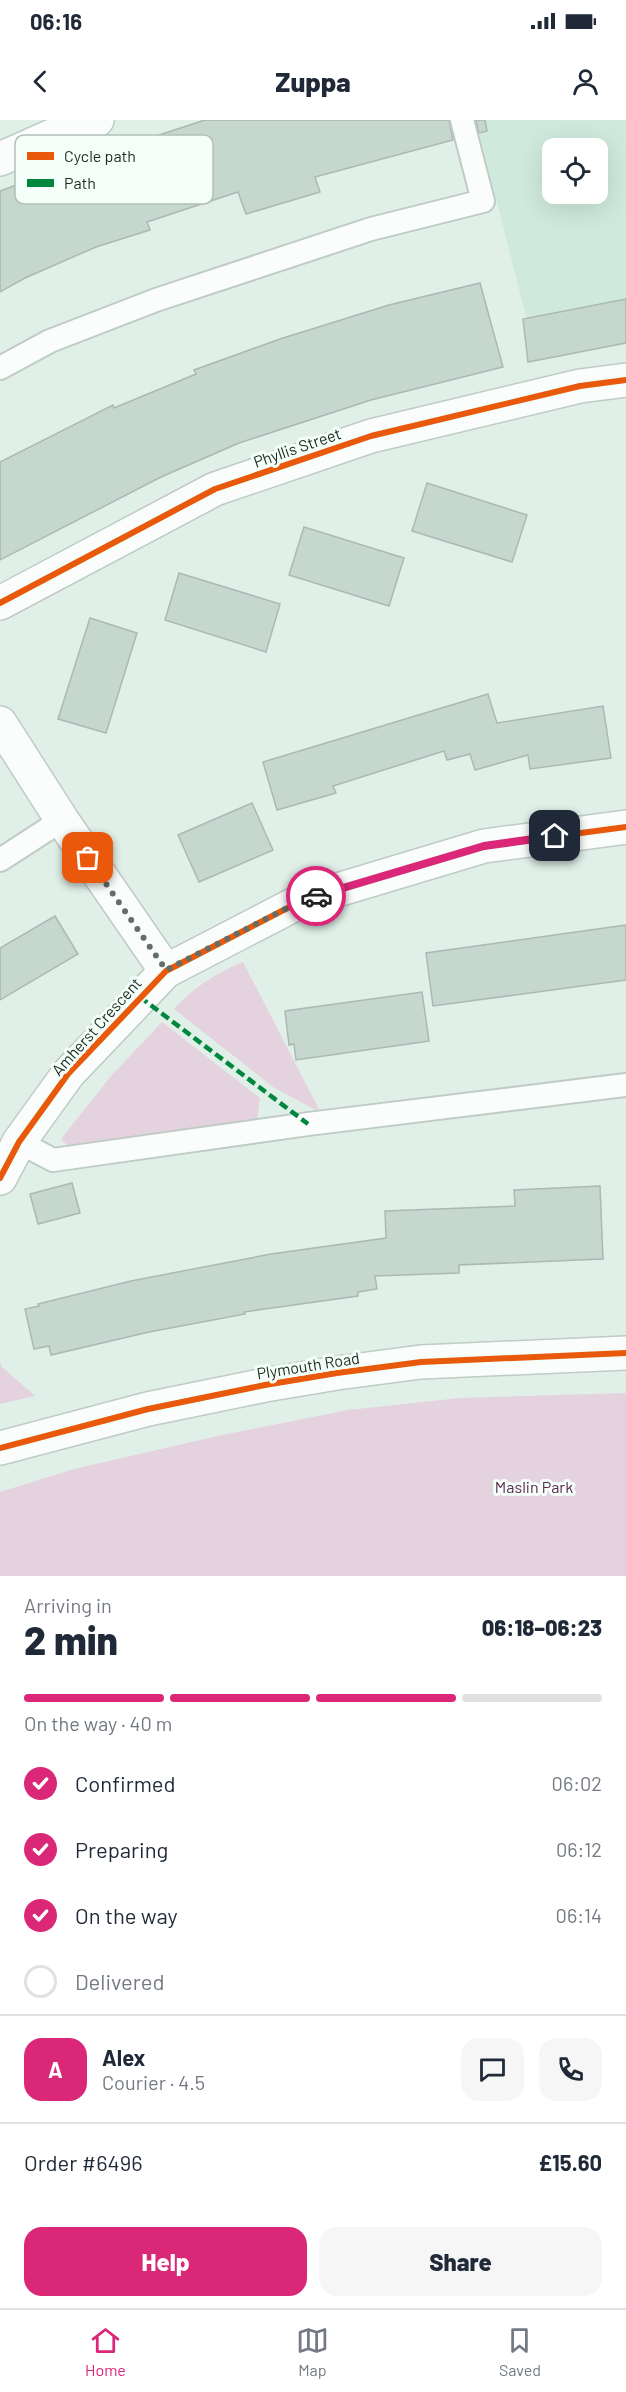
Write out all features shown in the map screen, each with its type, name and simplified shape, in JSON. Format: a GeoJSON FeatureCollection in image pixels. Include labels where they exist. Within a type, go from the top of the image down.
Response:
{"type":"FeatureCollection","features":[{"type":"Feature","properties":{"kind":"street"},"geometry":{"type":"LineString","coordinates":[[54,135],[97,120]]}},
{"type":"Feature","properties":{"kind":"street"},"geometry":{"type":"LineString","coordinates":[[0,159],[15,152]]}},
{"type":"Feature","properties":{"kind":"street","name":"Phyllis Street"},"geometry":{"type":"LineString","coordinates":[[0,603],[215,489],[371,435],[580,386],[626,380]]}},
{"type":"Feature","properties":{"kind":"street"},"geometry":{"type":"LineString","coordinates":[[0,723],[62,820],[166,970]]}},
{"type":"Feature","properties":{"kind":"street","name":"Amherst Crescent"},"geometry":{"type":"LineString","coordinates":[[0,1178],[19,1142],[68,1074],[166,970],[301,901],[484,846],[626,827]]}},
{"type":"Feature","properties":{"kind":"street","name":"Plymouth Road"},"geometry":{"type":"LineString","coordinates":[[0,1448],[148,1409],[337,1373],[421,1362],[626,1353]]}},
{"type":"Feature","properties":{"kind":"lane"},"geometry":{"type":"LineString","coordinates":[[0,368],[50,341],[156,300],[371,229],[483,201],[462,120]]}},
{"type":"Feature","properties":{"kind":"lane"},"geometry":{"type":"LineString","coordinates":[[0,860],[62,820]]}},
{"type":"Feature","properties":{"kind":"lane"},"geometry":{"type":"LineString","coordinates":[[19,1142],[52,1160],[308,1124],[626,1085]]}},
{"type":"Feature","properties":{"kind":"shaded area"},"geometry":{"type":"Polygon","coordinates":[[[476,120],[626,120],[626,343],[537,360],[476,120]]]}},
{"type":"Feature","properties":{"kind":"green space"},"geometry":{"type":"Polygon","coordinates":[[[243,962],[321,1113],[273,1087],[174,1009],[206,981],[243,962]]]}},
{"type":"Feature","properties":{"kind":"green space"},"geometry":{"type":"Polygon","coordinates":[[[162,1022],[260,1098],[257,1122],[70,1148],[61,1139],[111,1076],[162,1022]]]}},
{"type":"Feature","properties":{"kind":"green space"},"geometry":{"type":"Polygon","coordinates":[[[0,1362],[2,1367],[35,1396],[0,1404],[0,1362]]]}},
{"type":"Feature","properties":{"kind":"green space","name":"Maslin Park"},"geometry":{"type":"Polygon","coordinates":[[[626,1393],[626,1576],[0,1576],[0,1492],[74,1469],[222,1435],[348,1410],[460,1398],[626,1393]]]}},
{"type":"Feature","properties":{"kind":"building"},"geometry":{"type":"Polygon","coordinates":[[[205,120],[449,120],[453,140],[315,177],[320,192],[246,214],[238,192],[213,200],[213,135],[159,135],[205,120]]]}},
{"type":"Feature","properties":{"kind":"building"},"geometry":{"type":"Polygon","coordinates":[[[476,120],[485,120],[487,131],[479,133],[476,120]]]}},
{"type":"Feature","properties":{"kind":"building"},"geometry":{"type":"Polygon","coordinates":[[[15,185],[15,204],[202,204],[147,222],[150,230],[96,247],[25,278],[0,292],[0,191],[15,185]]]}},
{"type":"Feature","properties":{"kind":"building"},"geometry":{"type":"Polygon","coordinates":[[[480,283],[503,367],[371,400],[239,443],[161,477],[0,560],[0,462],[113,405],[114,408],[196,374],[194,370],[280,339],[389,305],[480,283]]]}},
{"type":"Feature","properties":{"kind":"building"},"geometry":{"type":"Polygon","coordinates":[[[626,299],[626,343],[528,362],[523,319],[626,299]]]}},
{"type":"Feature","properties":{"kind":"building"},"geometry":{"type":"Polygon","coordinates":[[[427,483],[527,515],[512,562],[412,531],[427,483]]]}},
{"type":"Feature","properties":{"kind":"building"},"geometry":{"type":"Polygon","coordinates":[[[304,527],[404,558],[389,606],[289,575],[304,527]]]}},
{"type":"Feature","properties":{"kind":"building"},"geometry":{"type":"Polygon","coordinates":[[[179,573],[280,604],[266,652],[165,620],[179,573]]]}},
{"type":"Feature","properties":{"kind":"building"},"geometry":{"type":"Polygon","coordinates":[[[90,618],[137,633],[106,733],[58,719],[90,618]]]}},
{"type":"Feature","properties":{"kind":"building"},"geometry":{"type":"Polygon","coordinates":[[[488,694],[497,723],[603,706],[611,758],[530,769],[528,755],[475,770],[470,754],[447,760],[444,751],[333,786],[336,793],[277,810],[263,762],[488,694]]]}},
{"type":"Feature","properties":{"kind":"building"},"geometry":{"type":"Polygon","coordinates":[[[252,803],[273,850],[199,882],[178,835],[252,803]]]}},
{"type":"Feature","properties":{"kind":"building"},"geometry":{"type":"Polygon","coordinates":[[[55,916],[78,954],[0,1000],[0,948],[55,916]]]}},
{"type":"Feature","properties":{"kind":"building"},"geometry":{"type":"Polygon","coordinates":[[[626,925],[626,980],[433,1006],[426,953],[626,925]]]}},
{"type":"Feature","properties":{"kind":"building"},"geometry":{"type":"Polygon","coordinates":[[[422,992],[429,1041],[296,1060],[294,1044],[289,1045],[285,1011],[422,992]]]}},
{"type":"Feature","properties":{"kind":"building"},"geometry":{"type":"Polygon","coordinates":[[[72,1183],[80,1213],[38,1224],[30,1194],[72,1183]]]}},
{"type":"Feature","properties":{"kind":"building"},"geometry":{"type":"Polygon","coordinates":[[[600,1186],[603,1259],[459,1265],[459,1273],[375,1276],[377,1289],[358,1292],[358,1296],[244,1312],[245,1314],[149,1332],[51,1355],[49,1346],[34,1349],[25,1309],[39,1306],[38,1304],[131,1281],[271,1254],[386,1238],[385,1211],[515,1206],[514,1190],[600,1186]]]}},
{"type":"Feature","properties":{"kind":"marked path"},"geometry":{"type":"LineString","coordinates":[[140,997],[308,1124]]}},
{"type":"Feature","properties":{"kind":"cycle path"},"geometry":{"type":"LineString","coordinates":[[0,603],[215,489],[371,436],[580,386],[626,380]]}},
{"type":"Feature","properties":{"kind":"cycle path"},"geometry":{"type":"LineString","coordinates":[[0,1178],[19,1142],[68,1074],[166,971],[301,901],[484,846],[626,827]]}},
{"type":"Feature","properties":{"kind":"cycle path"},"geometry":{"type":"LineString","coordinates":[[0,1448],[148,1409],[337,1373],[421,1362],[626,1353]]}},
{"type":"Feature","properties":{"kind":"way so far"},"geometry":{"type":"LineString","coordinates":[[88,858],[166,970],[301,901],[316,896]]}},
{"type":"Feature","properties":{"kind":"route"},"geometry":{"type":"LineString","coordinates":[[316,896],[484,846],[555,836]]}}]}
